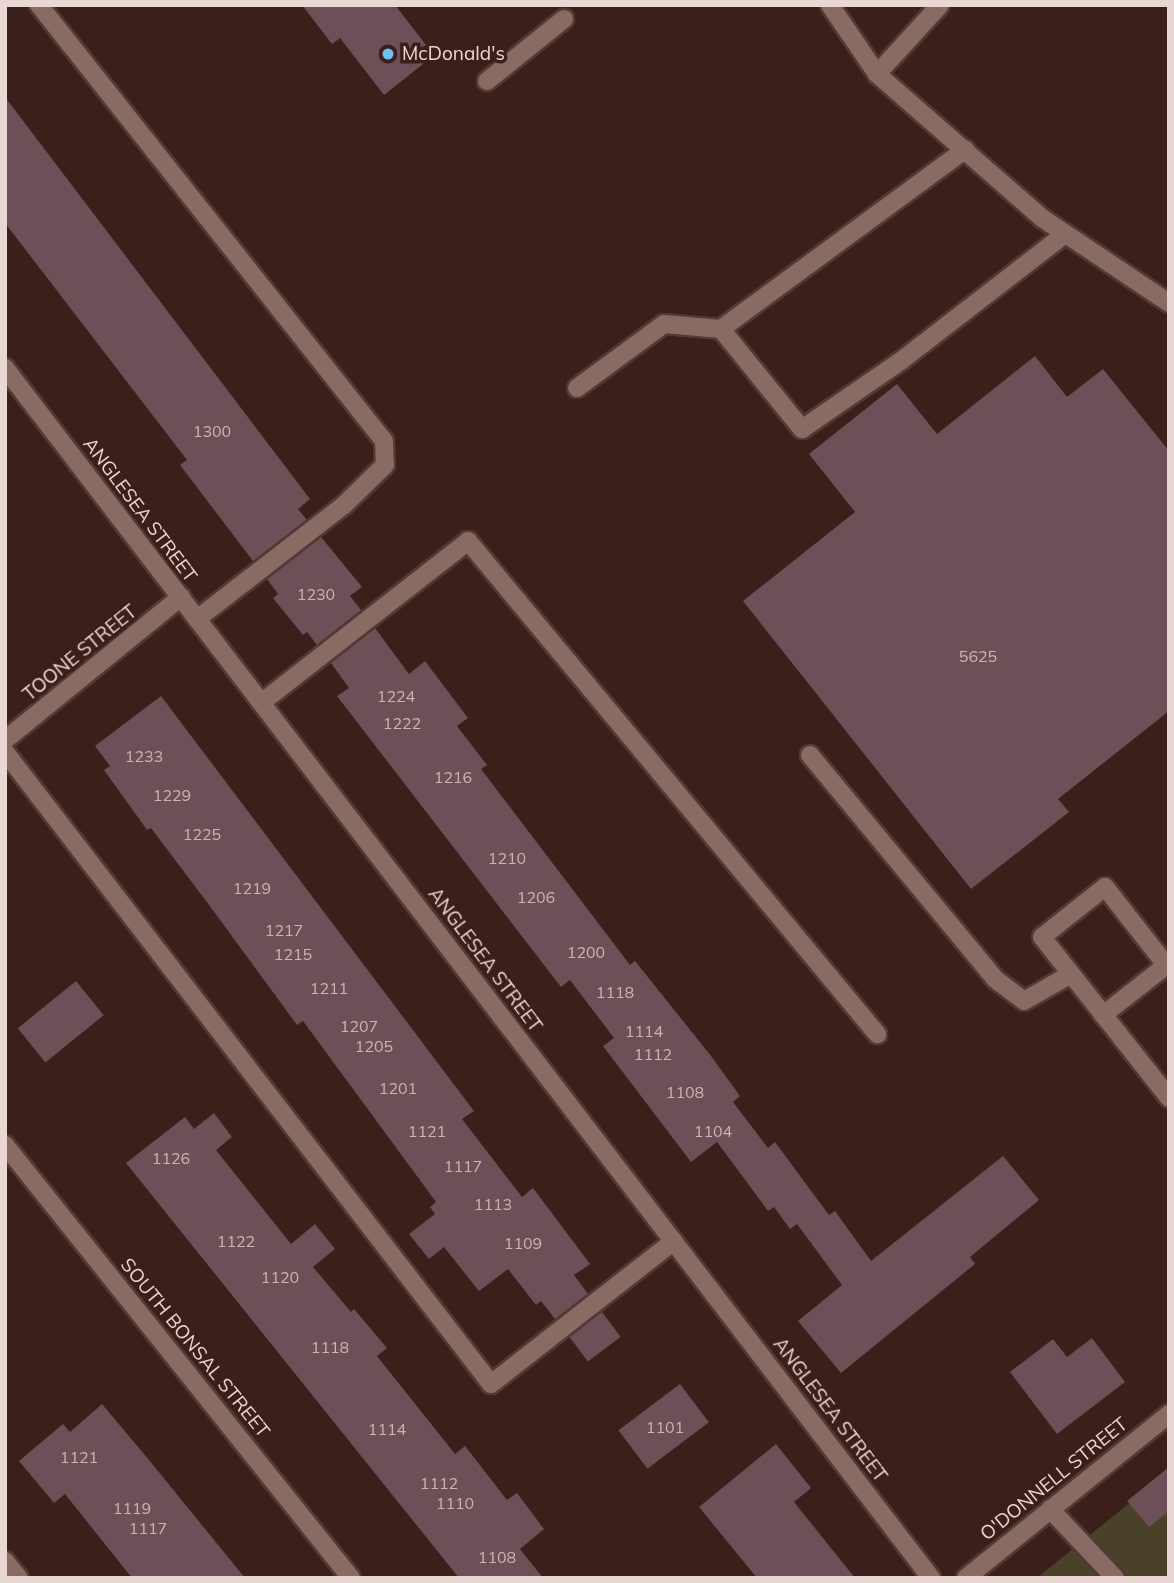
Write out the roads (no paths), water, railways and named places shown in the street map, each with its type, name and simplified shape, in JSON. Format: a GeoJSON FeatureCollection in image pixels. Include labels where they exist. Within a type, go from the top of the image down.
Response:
{"type":"FeatureCollection","features":[{"type":"Feature","properties":{"kind":"street"},"geometry":{"type":"LineString","coordinates":[[39,5],[384,441],[385,465],[344,505],[197,619]]}},
{"type":"Feature","properties":{"kind":"street"},"geometry":{"type":"LineString","coordinates":[[831,5],[877,74],[1064,235],[1169,303]]}},
{"type":"Feature","properties":{"kind":"street"},"geometry":{"type":"LineString","coordinates":[[877,74],[940,5]]}},
{"type":"Feature","properties":{"kind":"street"},"geometry":{"type":"LineString","coordinates":[[487,81],[564,19]]}},
{"type":"Feature","properties":{"kind":"street"},"geometry":{"type":"LineString","coordinates":[[577,388],[664,324],[721,329],[964,150]]}},
{"type":"Feature","properties":{"kind":"street"},"geometry":{"type":"LineString","coordinates":[[721,329],[802,429],[902,360],[1064,235]]}},
{"type":"Feature","properties":{"kind":"street","name":"ANGLESEA STREET"},"geometry":{"type":"LineString","coordinates":[[5,368],[932,1578]]}},
{"type":"Feature","properties":{"kind":"street"},"geometry":{"type":"LineString","coordinates":[[261,703],[468,541],[877,1034]]}},
{"type":"Feature","properties":{"kind":"street","name":"TOONE STREET"},"geometry":{"type":"LineString","coordinates":[[5,740],[181,597]]}},
{"type":"Feature","properties":{"kind":"street"},"geometry":{"type":"LineString","coordinates":[[5,752],[491,1384],[674,1241]]}},
{"type":"Feature","properties":{"kind":"street"},"geometry":{"type":"LineString","coordinates":[[810,755],[995,979],[1024,1001],[1071,974]]}},
{"type":"Feature","properties":{"kind":"street"},"geometry":{"type":"LineString","coordinates":[[1103,1015],[1168,964],[1105,887],[1042,937],[1103,1015],[1169,1098]]}},
{"type":"Feature","properties":{"kind":"street","name":"SOUTH BONSAL STREET"},"geometry":{"type":"LineString","coordinates":[[5,1145],[351,1578]]}},
{"type":"Feature","properties":{"kind":"street","name":"O'DONNELL STREET"},"geometry":{"type":"LineString","coordinates":[[966,1578],[1169,1414]]}},
{"type":"Feature","properties":{"kind":"street"},"geometry":{"type":"LineString","coordinates":[[1050,1509],[1115,1578]]}},
{"type":"Feature","properties":{"kind":"street"},"geometry":{"type":"LineString","coordinates":[[5,1560],[19,1578]]}},
{"type":"Feature","properties":{"kind":"place","name":"McDonald's"},"geometry":{"type":"Point","coordinates":[388,54]}}]}
